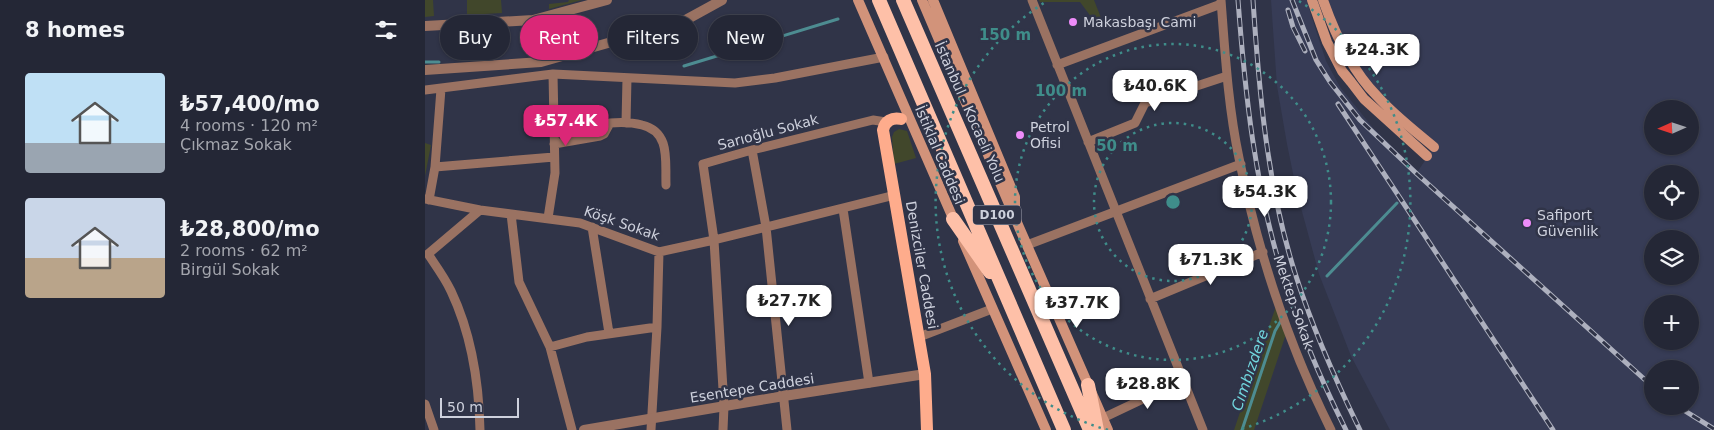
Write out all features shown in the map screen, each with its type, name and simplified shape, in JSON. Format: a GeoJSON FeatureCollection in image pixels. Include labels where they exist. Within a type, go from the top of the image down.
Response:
{"type":"FeatureCollection","features":[{"type":"Feature","properties":{"kind":"highway","name":"D100"},"geometry":{"type":"LineString","coordinates":[[879,0],[1064,430]]}},
{"type":"Feature","properties":{"kind":"highway","name":"İstanbul - Kocaeli Yolu"},"geometry":{"type":"LineString","coordinates":[[903,0],[1090,430]]}},
{"type":"Feature","properties":{"kind":"highway"},"geometry":{"type":"LineString","coordinates":[[953,219],[1007,295]]}},
{"type":"Feature","properties":{"kind":"highway"},"geometry":{"type":"LineString","coordinates":[[1088,385],[1100,424]]}},
{"type":"Feature","properties":{"kind":"main road","name":"İstiklal Caddesi"},"geometry":{"type":"LineString","coordinates":[[857,0],[884,57],[1046,430]]}},
{"type":"Feature","properties":{"kind":"main road"},"geometry":{"type":"LineString","coordinates":[[922,0],[1088,385]]}},
{"type":"Feature","properties":{"kind":"main road"},"geometry":{"type":"LineString","coordinates":[[933,0],[1015,197],[1015,218]]}},
{"type":"Feature","properties":{"kind":"main road"},"geometry":{"type":"LineString","coordinates":[[1312,0],[1327,42],[1351,82],[1364,99],[1427,156]]}},
{"type":"Feature","properties":{"kind":"main road"},"geometry":{"type":"LineString","coordinates":[[1323,0],[1353,64],[1371,89],[1434,147]]}},
{"type":"Feature","properties":{"kind":"main road"},"geometry":{"type":"LineString","coordinates":[[886,122],[894,118],[901,118],[913,127]]}},
{"type":"Feature","properties":{"kind":"main road","name":"Denizciler Caddesi"},"geometry":{"type":"LineString","coordinates":[[886,122],[883,130],[925,374],[927,430]]}},
{"type":"Feature","properties":{"kind":"main road"},"geometry":{"type":"LineString","coordinates":[[1100,424],[1108,430]]}},
{"type":"Feature","properties":{"kind":"street"},"geometry":{"type":"LineString","coordinates":[[425,26],[533,20],[607,0]]}},
{"type":"Feature","properties":{"kind":"street"},"geometry":{"type":"LineString","coordinates":[[425,70],[541,62],[682,22],[722,0]]}},
{"type":"Feature","properties":{"kind":"street"},"geometry":{"type":"LineString","coordinates":[[1033,0],[1087,142],[1117,212],[1203,430]]}},
{"type":"Feature","properties":{"kind":"street"},"geometry":{"type":"LineString","coordinates":[[1057,65],[1221,2]]}},
{"type":"Feature","properties":{"kind":"street","name":"Mektep Sokak"},"geometry":{"type":"LineString","coordinates":[[1221,2],[1227,76],[1241,164],[1273,291],[1313,393],[1331,430]]}},
{"type":"Feature","properties":{"kind":"street"},"geometry":{"type":"LineString","coordinates":[[425,90],[441,90],[553,74],[735,83],[775,78],[884,57]]}},
{"type":"Feature","properties":{"kind":"street"},"geometry":{"type":"LineString","coordinates":[[548,218],[555,173],[553,74]]}},
{"type":"Feature","properties":{"kind":"street"},"geometry":{"type":"LineString","coordinates":[[1087,142],[1135,123],[1145,103],[1227,76]]}},
{"type":"Feature","properties":{"kind":"street"},"geometry":{"type":"LineString","coordinates":[[626,122],[627,78]]}},
{"type":"Feature","properties":{"kind":"street"},"geometry":{"type":"LineString","coordinates":[[427,200],[435,167],[441,90]]}},
{"type":"Feature","properties":{"kind":"street","name":"Sarıoğlu Sokak"},"geometry":{"type":"LineString","coordinates":[[714,240],[703,164],[873,120],[886,122]]}},
{"type":"Feature","properties":{"kind":"street"},"geometry":{"type":"LineString","coordinates":[[554,144],[600,136],[604,134],[610,123],[626,122],[647,126],[658,132],[662,139],[666,185]]}},
{"type":"Feature","properties":{"kind":"street"},"geometry":{"type":"LineString","coordinates":[[752,150],[766,227],[787,430]]}},
{"type":"Feature","properties":{"kind":"street"},"geometry":{"type":"LineString","coordinates":[[435,167],[555,157]]}},
{"type":"Feature","properties":{"kind":"street"},"geometry":{"type":"LineString","coordinates":[[1027,245],[1241,164]]}},
{"type":"Feature","properties":{"kind":"street","name":"Köşk Sokak"},"geometry":{"type":"LineString","coordinates":[[427,200],[480,210],[579,223],[659,252],[895,195]]}},
{"type":"Feature","properties":{"kind":"street"},"geometry":{"type":"LineString","coordinates":[[843,209],[869,383]]}},
{"type":"Feature","properties":{"kind":"street"},"geometry":{"type":"LineString","coordinates":[[480,210],[428,254],[450,288],[465,328],[476,381],[480,430]]}},
{"type":"Feature","properties":{"kind":"street"},"geometry":{"type":"LineString","coordinates":[[511,214],[519,282],[550,347],[572,430]]}},
{"type":"Feature","properties":{"kind":"street"},"geometry":{"type":"LineString","coordinates":[[592,227],[609,333]]}},
{"type":"Feature","properties":{"kind":"street"},"geometry":{"type":"LineString","coordinates":[[714,240],[724,406],[723,430]]}},
{"type":"Feature","properties":{"kind":"street"},"geometry":{"type":"LineString","coordinates":[[651,430],[659,252]]}},
{"type":"Feature","properties":{"kind":"street"},"geometry":{"type":"LineString","coordinates":[[1150,299],[1263,252]]}},
{"type":"Feature","properties":{"kind":"street"},"geometry":{"type":"LineString","coordinates":[[919,337],[992,309]]}},
{"type":"Feature","properties":{"kind":"street"},"geometry":{"type":"LineString","coordinates":[[550,347],[573,340],[609,333],[657,327]]}},
{"type":"Feature","properties":{"kind":"street","name":"Esentepe Caddesi"},"geometry":{"type":"LineString","coordinates":[[584,430],[925,374]]}},
{"type":"Feature","properties":{"kind":"street"},"geometry":{"type":"LineString","coordinates":[[1100,424],[1183,380]]}},
{"type":"Feature","properties":{"kind":"street"},"geometry":{"type":"LineString","coordinates":[[425,404],[434,430]]}},
{"type":"Feature","properties":{"kind":"shaded area"},"geometry":{"type":"Polygon","coordinates":[[[1271,0],[1307,0],[1326,61],[1340,87],[1374,129],[1418,171],[1434,147],[1362,76],[1323,0],[1714,0],[1714,430],[1390,430],[1351,356],[1319,274],[1297,193],[1277,86],[1271,0]]]}},
{"type":"Feature","properties":{"kind":"green space"},"geometry":{"type":"Polygon","coordinates":[[[425,0],[433,0],[434,16],[425,17],[425,0]]]}},
{"type":"Feature","properties":{"kind":"green space"},"geometry":{"type":"Polygon","coordinates":[[[467,0],[501,0],[502,13],[467,15],[467,0]]]}},
{"type":"Feature","properties":{"kind":"green space"},"geometry":{"type":"Polygon","coordinates":[[[569,0],[582,0],[549,9],[549,4],[568,2],[569,0]]]}},
{"type":"Feature","properties":{"kind":"green space"},"geometry":{"type":"Polygon","coordinates":[[[1039,0],[1094,0],[1103,23],[1095,22],[1080,2],[1040,2],[1039,0]]]}},
{"type":"Feature","properties":{"kind":"green space"},"geometry":{"type":"Polygon","coordinates":[[[899,129],[907,131],[916,158],[894,164],[892,137],[894,132],[899,129]]]}},
{"type":"Feature","properties":{"kind":"green space"},"geometry":{"type":"Polygon","coordinates":[[[425,143],[431,145],[425,176],[425,143]]]}},
{"type":"Feature","properties":{"kind":"green space"},"geometry":{"type":"Polygon","coordinates":[[[1277,303],[1287,331],[1254,430],[1234,430],[1277,303]]]}},
{"type":"Feature","properties":{"kind":"waterway"},"geometry":{"type":"LineString","coordinates":[[684,66],[838,19]]}},
{"type":"Feature","properties":{"kind":"waterway"},"geometry":{"type":"LineString","coordinates":[[425,62],[439,62]]}},
{"type":"Feature","properties":{"kind":"waterway","name":"Cımbızdere"},"geometry":{"type":"LineString","coordinates":[[1327,276],[1397,203]]}},
{"type":"Feature","properties":{"kind":"waterway","name":"Cımbızdere"},"geometry":{"type":"LineString","coordinates":[[1242,430],[1275,331],[1282,319]]}},
{"type":"Feature","properties":{"kind":"railway"},"geometry":{"type":"LineString","coordinates":[[1238,0],[1253,140],[1258,174],[1273,242],[1303,335],[1346,430]]}},
{"type":"Feature","properties":{"kind":"railway"},"geometry":{"type":"LineString","coordinates":[[1253,0],[1266,138],[1277,206],[1285,240],[1316,333],[1360,430]]}},
{"type":"Feature","properties":{"kind":"railway"},"geometry":{"type":"LineString","coordinates":[[1292,0],[1316,60],[1330,82],[1360,120],[1417,174],[1644,379]]}},
{"type":"Feature","properties":{"kind":"railway"},"geometry":{"type":"LineString","coordinates":[[1288,10],[1293,27],[1305,51]]}},
{"type":"Feature","properties":{"kind":"railway"},"geometry":{"type":"LineString","coordinates":[[1338,104],[1553,430]]}},
{"type":"Feature","properties":{"kind":"railway"},"geometry":{"type":"LineString","coordinates":[[1691,415],[1714,429]]}},
{"type":"Feature","properties":{"kind":"place","name":"Makasbaşı Cami"},"geometry":{"type":"Point","coordinates":[1073,22]}},
{"type":"Feature","properties":{"kind":"place","name":"Petrol Ofisi"},"geometry":{"type":"Point","coordinates":[1020,135]}},
{"type":"Feature","properties":{"kind":"place","name":"Safiport Güvenlik"},"geometry":{"type":"Point","coordinates":[1527,223]}}]}
